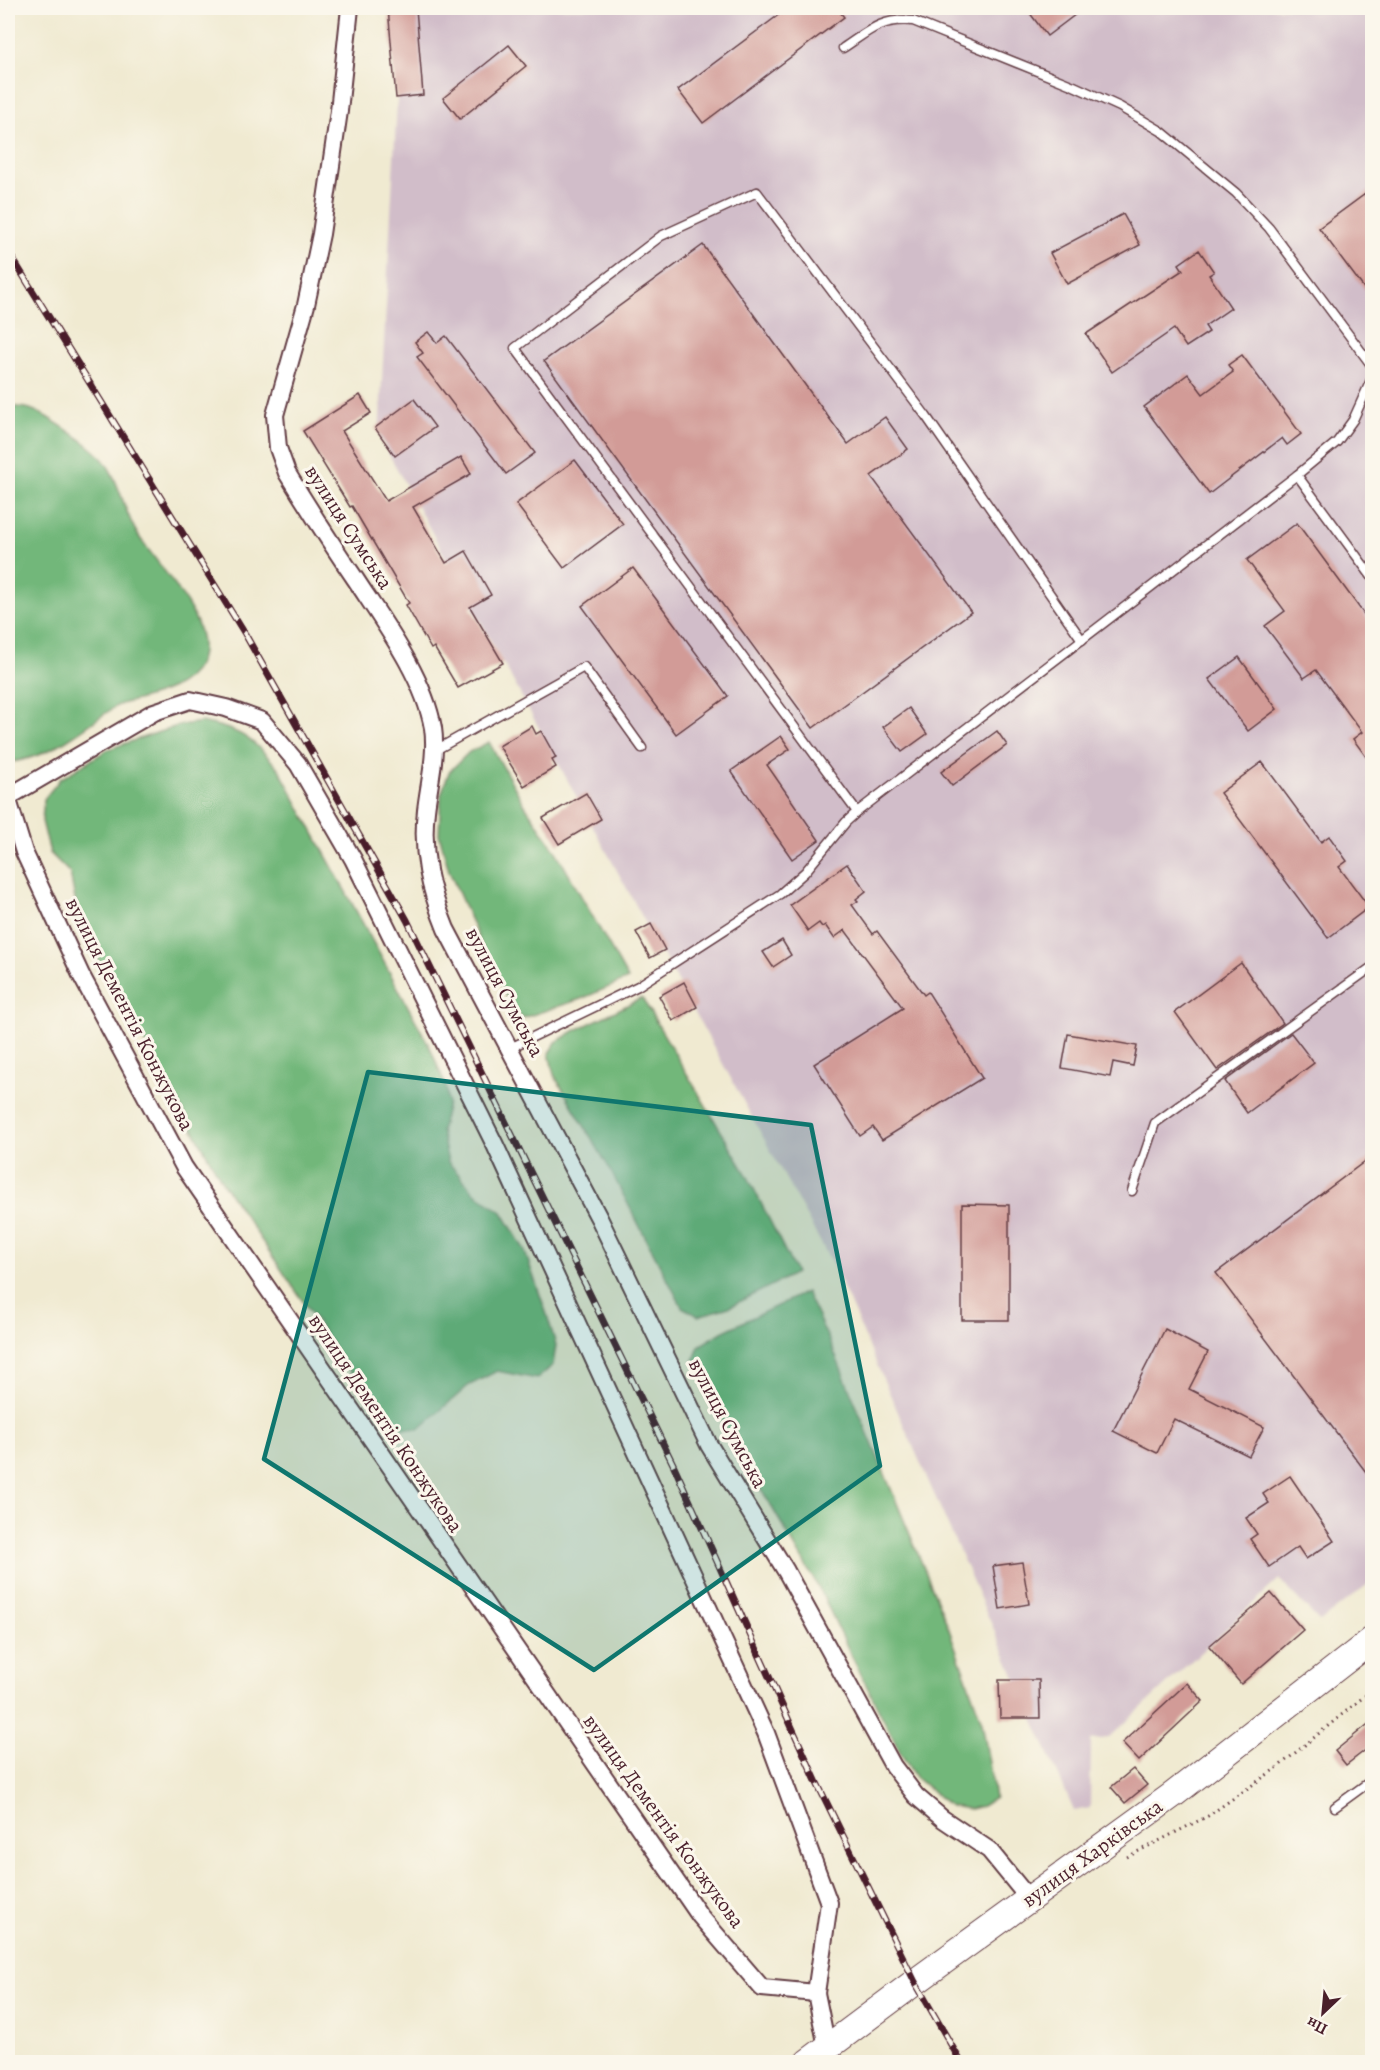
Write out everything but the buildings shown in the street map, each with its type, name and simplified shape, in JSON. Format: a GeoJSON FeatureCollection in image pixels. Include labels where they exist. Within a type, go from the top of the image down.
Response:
{"type":"FeatureCollection","features":[{"type":"Feature","properties":{"kind":"main road","name":"вулиця Харківська"},"geometry":{"type":"LineString","coordinates":[[822,2055],[1368,1647]]}},
{"type":"Feature","properties":{"kind":"street","name":"вулиця Сумська"},"geometry":{"type":"LineString","coordinates":[[350,8],[339,111],[321,234],[306,305],[275,415],[278,448],[287,473],[404,657],[428,709],[433,729],[434,751],[426,813],[427,872],[436,906],[599,1218],[709,1445],[786,1571],[893,1766],[916,1796],[943,1819],[989,1850],[1029,1899]]}},
{"type":"Feature","properties":{"kind":"street"},"geometry":{"type":"LineString","coordinates":[[8,798],[154,712],[190,700],[226,708],[262,721],[298,764],[353,859],[495,1145],[766,1733],[829,1903],[816,1993],[822,2055]]}},
{"type":"Feature","properties":{"kind":"street","name":"вулиця Дементія Конжукова"},"geometry":{"type":"LineString","coordinates":[[8,798],[24,852],[81,975],[184,1167],[700,1916],[762,1988],[816,1993]]}},
{"type":"Feature","properties":{"kind":"lane"},"geometry":{"type":"LineString","coordinates":[[843,48],[882,23],[898,20],[914,21],[1074,86],[1120,107],[1161,131],[1236,193],[1269,228],[1372,366]]}},
{"type":"Feature","properties":{"kind":"lane"},"geometry":{"type":"LineString","coordinates":[[857,812],[515,348],[661,236],[756,192],[926,416],[1082,640]]}},
{"type":"Feature","properties":{"kind":"lane"},"geometry":{"type":"LineString","coordinates":[[510,1048],[638,986],[780,894],[805,872],[857,812],[1337,442],[1353,420],[1372,378]]}},
{"type":"Feature","properties":{"kind":"lane"},"geometry":{"type":"LineString","coordinates":[[1297,475],[1372,577]]}},
{"type":"Feature","properties":{"kind":"lane"},"geometry":{"type":"LineString","coordinates":[[434,751],[584,667],[642,748]]}},
{"type":"Feature","properties":{"kind":"lane"},"geometry":{"type":"LineString","coordinates":[[1132,1191],[1155,1123],[1372,967]]}},
{"type":"Feature","properties":{"kind":"lane"},"geometry":{"type":"LineString","coordinates":[[1335,1807],[1372,1780]]}},
{"type":"Feature","properties":{"kind":"path"},"geometry":{"type":"LineString","coordinates":[[1121,1860],[1208,1816],[1278,1767],[1372,1690]]}},
{"type":"Feature","properties":{"kind":"highlighted area"},"geometry":{"type":"Polygon","coordinates":[[[368,1072],[811,1125],[880,1466],[594,1670],[264,1459],[368,1072]]]}},
{"type":"Feature","properties":{"kind":"shaded area"},"geometry":{"type":"Polygon","coordinates":[[[402,8],[1372,8],[1372,1581],[1320,1622],[1279,1579],[1109,1738],[1091,1740],[1090,1808],[1074,1811],[833,1265],[379,436],[402,8]]]}},
{"type":"Feature","properties":{"kind":"green space"},"geometry":{"type":"Polygon","coordinates":[[[8,406],[30,409],[44,416],[82,440],[103,460],[115,480],[132,525],[194,615],[200,633],[202,650],[193,673],[179,684],[163,692],[117,706],[64,742],[37,756],[8,762],[8,406]]]}},
{"type":"Feature","properties":{"kind":"green space"},"geometry":{"type":"Polygon","coordinates":[[[201,722],[237,732],[261,750],[279,769],[429,1045],[446,1086],[448,1104],[441,1131],[448,1162],[475,1193],[502,1212],[524,1249],[547,1315],[556,1345],[553,1365],[537,1379],[497,1371],[468,1386],[419,1429],[399,1428],[382,1418],[224,1185],[80,926],[70,873],[50,853],[42,821],[44,799],[60,779],[109,749],[177,726],[201,722]]]}},
{"type":"Feature","properties":{"kind":"green space"},"geometry":{"type":"Polygon","coordinates":[[[489,742],[524,804],[555,850],[628,979],[581,999],[523,1018],[512,1009],[482,946],[449,871],[439,834],[441,795],[449,772],[469,752],[489,742]]]}},
{"type":"Feature","properties":{"kind":"green space"},"geometry":{"type":"Polygon","coordinates":[[[642,998],[747,1175],[796,1273],[729,1307],[698,1316],[682,1307],[608,1166],[554,1075],[549,1053],[556,1042],[574,1031],[642,998]]]}},
{"type":"Feature","properties":{"kind":"green space"},"geometry":{"type":"Polygon","coordinates":[[[806,1292],[829,1340],[946,1621],[982,1722],[995,1798],[982,1806],[970,1809],[950,1806],[915,1777],[900,1752],[820,1590],[763,1492],[741,1460],[694,1360],[699,1346],[722,1332],[806,1292]]]}},
{"type":"Feature","properties":{"kind":"railway"},"geometry":{"type":"LineString","coordinates":[[8,251],[245,634],[407,920],[674,1466],[817,1783],[915,1982],[961,2062]]}}]}
